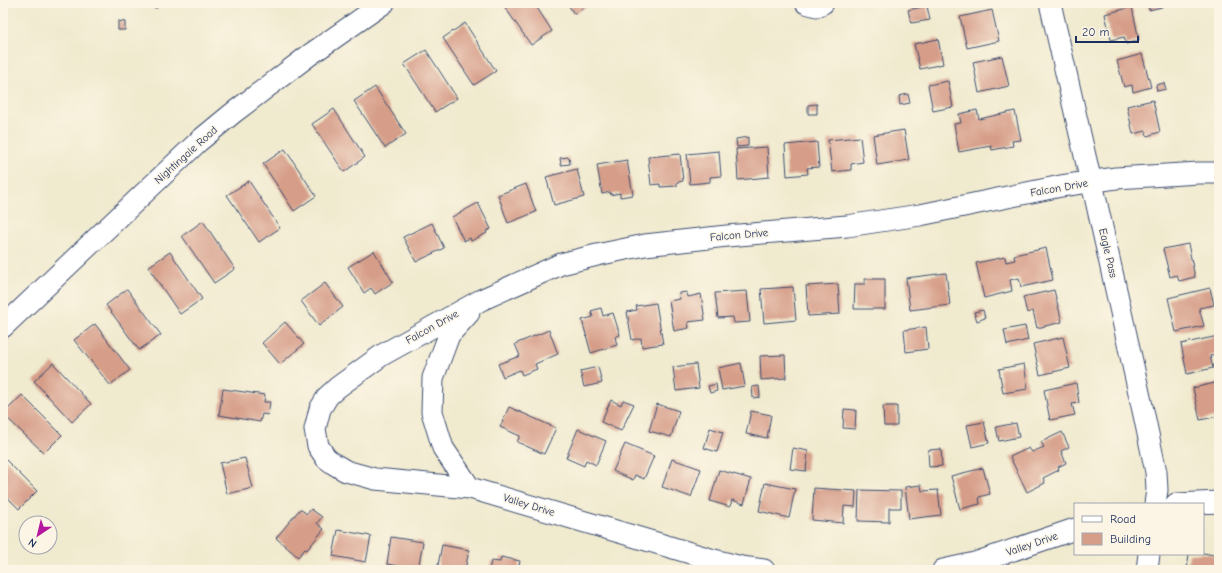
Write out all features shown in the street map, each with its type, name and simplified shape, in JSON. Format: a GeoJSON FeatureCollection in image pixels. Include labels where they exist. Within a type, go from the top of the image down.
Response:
{"type":"FeatureCollection","features":[{"type":"Feature","properties":{"kind":"street","name":"Nightingale Road"},"geometry":{"type":"LineString","coordinates":[[3,327],[199,141],[308,56],[384,3]]}},
{"type":"Feature","properties":{"kind":"street"},"geometry":{"type":"LineString","coordinates":[[806,3],[817,6],[823,3]]}},
{"type":"Feature","properties":{"kind":"street","name":"Eagle Pass"},"geometry":{"type":"LineString","coordinates":[[1050,3],[1102,226],[1156,472],[1157,490],[1155,503]]}},
{"type":"Feature","properties":{"kind":"street","name":"Falcon Drive"},"geometry":{"type":"LineString","coordinates":[[315,429],[320,409],[328,396],[382,355],[481,300],[561,264],[645,245],[727,236],[847,226],[920,215],[1061,186],[1116,178],[1219,173]]}},
{"type":"Feature","properties":{"kind":"street"},"geometry":{"type":"LineString","coordinates":[[470,488],[444,448],[432,412],[433,378],[449,335],[481,300]]}},
{"type":"Feature","properties":{"kind":"street","name":"Valley Drive"},"geometry":{"type":"LineString","coordinates":[[315,429],[318,446],[326,458],[346,471],[375,479],[470,488],[714,560],[741,567],[764,570]]}},
{"type":"Feature","properties":{"kind":"street"},"geometry":{"type":"LineString","coordinates":[[1198,503],[1219,502]]}},
{"type":"Feature","properties":{"kind":"street","name":"Valley Drive"},"geometry":{"type":"LineString","coordinates":[[943,570],[975,563],[1074,529]]}},
{"type":"Feature","properties":{"kind":"street"},"geometry":{"type":"LineString","coordinates":[[1147,570],[1149,555]]}},
{"type":"Feature","properties":{"kind":"building"},"geometry":{"type":"Polygon","coordinates":[[[149,3],[158,3],[157,8],[149,7],[149,3]]]}},
{"type":"Feature","properties":{"kind":"building"},"geometry":{"type":"Polygon","coordinates":[[[502,3],[534,3],[552,31],[531,45],[502,3]]]}},
{"type":"Feature","properties":{"kind":"building"},"geometry":{"type":"Polygon","coordinates":[[[567,3],[592,3],[574,14],[567,3]]]}},
{"type":"Feature","properties":{"kind":"building"},"geometry":{"type":"Polygon","coordinates":[[[1147,3],[1161,3],[1162,7],[1149,10],[1147,3]]]}},
{"type":"Feature","properties":{"kind":"building"},"geometry":{"type":"Polygon","coordinates":[[[927,6],[930,20],[911,23],[908,10],[927,6]]]}},
{"type":"Feature","properties":{"kind":"building"},"geometry":{"type":"Polygon","coordinates":[[[1132,7],[1139,40],[1126,44],[1124,37],[1111,40],[1105,14],[1132,7]]]}},
{"type":"Feature","properties":{"kind":"building"},"geometry":{"type":"Polygon","coordinates":[[[992,10],[999,41],[967,48],[960,17],[992,10]]]}},
{"type":"Feature","properties":{"kind":"building"},"geometry":{"type":"Polygon","coordinates":[[[118,21],[125,22],[125,30],[118,30],[118,21]]]}},
{"type":"Feature","properties":{"kind":"building"},"geometry":{"type":"Polygon","coordinates":[[[465,23],[496,71],[474,85],[443,38],[465,23]]]}},
{"type":"Feature","properties":{"kind":"building"},"geometry":{"type":"Polygon","coordinates":[[[938,39],[943,64],[920,69],[914,44],[938,39]]]}},
{"type":"Feature","properties":{"kind":"building"},"geometry":{"type":"Polygon","coordinates":[[[426,50],[457,98],[435,112],[404,64],[426,50]]]}},
{"type":"Feature","properties":{"kind":"building"},"geometry":{"type":"Polygon","coordinates":[[[1142,54],[1151,87],[1133,92],[1132,85],[1124,87],[1117,61],[1142,54]]]}},
{"type":"Feature","properties":{"kind":"building"},"geometry":{"type":"Polygon","coordinates":[[[1002,56],[1009,86],[979,93],[973,62],[1002,56]]]}},
{"type":"Feature","properties":{"kind":"building"},"geometry":{"type":"Polygon","coordinates":[[[948,81],[953,107],[933,111],[928,85],[948,81]]]}},
{"type":"Feature","properties":{"kind":"building"},"geometry":{"type":"Polygon","coordinates":[[[1164,83],[1166,89],[1157,91],[1156,85],[1164,83]]]}},
{"type":"Feature","properties":{"kind":"building"},"geometry":{"type":"Polygon","coordinates":[[[375,87],[406,134],[385,148],[354,101],[375,87]]]}},
{"type":"Feature","properties":{"kind":"building"},"geometry":{"type":"Polygon","coordinates":[[[908,94],[910,103],[900,105],[899,96],[908,94]]]}},
{"type":"Feature","properties":{"kind":"building"},"geometry":{"type":"Polygon","coordinates":[[[1153,100],[1160,132],[1147,136],[1146,131],[1133,134],[1127,106],[1153,100]]]}},
{"type":"Feature","properties":{"kind":"building"},"geometry":{"type":"Polygon","coordinates":[[[817,104],[817,114],[808,114],[808,105],[817,104]]]}},
{"type":"Feature","properties":{"kind":"building"},"geometry":{"type":"Polygon","coordinates":[[[334,109],[365,157],[344,172],[312,124],[334,109]]]}},
{"type":"Feature","properties":{"kind":"building"},"geometry":{"type":"Polygon","coordinates":[[[977,110],[979,119],[1015,111],[1021,140],[1012,141],[1013,146],[992,150],[991,146],[959,152],[954,124],[961,123],[959,114],[977,110]]]}},
{"type":"Feature","properties":{"kind":"building"},"geometry":{"type":"Polygon","coordinates":[[[904,130],[909,160],[877,165],[873,135],[904,130]]]}},
{"type":"Feature","properties":{"kind":"building"},"geometry":{"type":"Polygon","coordinates":[[[748,137],[748,146],[737,147],[736,139],[748,137]]]}},
{"type":"Feature","properties":{"kind":"building"},"geometry":{"type":"Polygon","coordinates":[[[860,137],[863,162],[851,164],[851,170],[832,172],[828,140],[860,137]]]}},
{"type":"Feature","properties":{"kind":"building"},"geometry":{"type":"Polygon","coordinates":[[[817,142],[819,167],[807,168],[808,174],[787,176],[785,145],[817,142]]]}},
{"type":"Feature","properties":{"kind":"building"},"geometry":{"type":"Polygon","coordinates":[[[767,147],[769,177],[738,180],[736,149],[767,147]]]}},
{"type":"Feature","properties":{"kind":"building"},"geometry":{"type":"Polygon","coordinates":[[[285,149],[316,196],[294,211],[263,164],[285,149]]]}},
{"type":"Feature","properties":{"kind":"building"},"geometry":{"type":"Polygon","coordinates":[[[719,151],[721,176],[710,177],[710,182],[690,184],[687,154],[719,151]]]}},
{"type":"Feature","properties":{"kind":"building"},"geometry":{"type":"Polygon","coordinates":[[[680,154],[683,181],[677,182],[677,186],[660,187],[660,184],[651,185],[648,157],[680,154]]]}},
{"type":"Feature","properties":{"kind":"building"},"geometry":{"type":"Polygon","coordinates":[[[569,157],[570,164],[561,165],[560,158],[569,157]]]}},
{"type":"Feature","properties":{"kind":"building"},"geometry":{"type":"Polygon","coordinates":[[[627,160],[633,195],[620,197],[620,193],[611,195],[610,192],[602,194],[597,165],[627,160]]]}},
{"type":"Feature","properties":{"kind":"building"},"geometry":{"type":"Polygon","coordinates":[[[577,169],[584,197],[554,205],[546,177],[577,169]]]}},
{"type":"Feature","properties":{"kind":"building"},"geometry":{"type":"Polygon","coordinates":[[[249,181],[280,228],[259,242],[227,195],[249,181]]]}},
{"type":"Feature","properties":{"kind":"building"},"geometry":{"type":"Polygon","coordinates":[[[526,184],[536,212],[508,223],[498,195],[526,184]]]}},
{"type":"Feature","properties":{"kind":"building"},"geometry":{"type":"Polygon","coordinates":[[[478,203],[491,229],[486,231],[487,233],[471,241],[470,238],[464,241],[452,217],[478,203]]]}},
{"type":"Feature","properties":{"kind":"building"},"geometry":{"type":"Polygon","coordinates":[[[203,221],[235,269],[214,283],[182,236],[203,221]]]}},
{"type":"Feature","properties":{"kind":"building"},"geometry":{"type":"Polygon","coordinates":[[[432,223],[444,248],[416,262],[403,237],[432,223]]]}},
{"type":"Feature","properties":{"kind":"building"},"geometry":{"type":"Polygon","coordinates":[[[1188,244],[1195,277],[1179,281],[1177,275],[1170,277],[1163,249],[1188,244]]]}},
{"type":"Feature","properties":{"kind":"building"},"geometry":{"type":"Polygon","coordinates":[[[1046,248],[1053,280],[1021,287],[1019,278],[1010,280],[1012,291],[984,298],[976,263],[1005,257],[1006,262],[1015,260],[1014,255],[1046,248]]]}},
{"type":"Feature","properties":{"kind":"building"},"geometry":{"type":"Polygon","coordinates":[[[374,251],[393,282],[375,294],[371,288],[364,293],[348,267],[374,251]]]}},
{"type":"Feature","properties":{"kind":"building"},"geometry":{"type":"Polygon","coordinates":[[[170,252],[202,299],[180,314],[148,267],[170,252]]]}},
{"type":"Feature","properties":{"kind":"building"},"geometry":{"type":"Polygon","coordinates":[[[946,273],[950,305],[910,310],[906,278],[946,273]]]}},
{"type":"Feature","properties":{"kind":"building"},"geometry":{"type":"Polygon","coordinates":[[[865,279],[885,279],[885,309],[854,309],[855,284],[865,284],[865,279]]]}},
{"type":"Feature","properties":{"kind":"building"},"geometry":{"type":"Polygon","coordinates":[[[325,283],[343,307],[319,326],[301,301],[325,283]]]}},
{"type":"Feature","properties":{"kind":"building"},"geometry":{"type":"Polygon","coordinates":[[[838,284],[840,314],[808,316],[806,286],[838,284]]]}},
{"type":"Feature","properties":{"kind":"building"},"geometry":{"type":"Polygon","coordinates":[[[793,287],[796,320],[764,323],[761,289],[793,287]]]}},
{"type":"Feature","properties":{"kind":"building"},"geometry":{"type":"Polygon","coordinates":[[[1210,288],[1214,305],[1199,308],[1204,326],[1176,332],[1168,298],[1210,288]]]}},
{"type":"Feature","properties":{"kind":"building"},"geometry":{"type":"Polygon","coordinates":[[[127,289],[161,335],[139,350],[106,305],[127,289]]]}},
{"type":"Feature","properties":{"kind":"building"},"geometry":{"type":"Polygon","coordinates":[[[1054,290],[1062,322],[1037,328],[1033,311],[1027,313],[1023,297],[1054,290]]]}},
{"type":"Feature","properties":{"kind":"building"},"geometry":{"type":"Polygon","coordinates":[[[747,291],[750,322],[734,323],[733,317],[718,318],[715,293],[747,291]]]}},
{"type":"Feature","properties":{"kind":"building"},"geometry":{"type":"Polygon","coordinates":[[[687,292],[688,297],[701,294],[705,320],[688,322],[689,328],[674,331],[669,301],[680,299],[679,293],[687,292]]]}},
{"type":"Feature","properties":{"kind":"building"},"geometry":{"type":"Polygon","coordinates":[[[656,303],[663,344],[642,347],[641,338],[632,340],[627,312],[637,310],[636,306],[656,303]]]}},
{"type":"Feature","properties":{"kind":"building"},"geometry":{"type":"Polygon","coordinates":[[[601,308],[603,316],[613,313],[620,335],[615,337],[617,345],[591,353],[582,320],[593,317],[591,311],[601,308]]]}},
{"type":"Feature","properties":{"kind":"building"},"geometry":{"type":"Polygon","coordinates":[[[983,310],[985,318],[977,321],[974,312],[983,310]]]}},
{"type":"Feature","properties":{"kind":"building"},"geometry":{"type":"Polygon","coordinates":[[[285,322],[304,344],[280,364],[262,343],[285,322]]]}},
{"type":"Feature","properties":{"kind":"building"},"geometry":{"type":"Polygon","coordinates":[[[95,324],[130,370],[110,385],[74,340],[95,324]]]}},
{"type":"Feature","properties":{"kind":"building"},"geometry":{"type":"Polygon","coordinates":[[[1025,326],[1028,340],[1007,345],[1004,330],[1025,326]]]}},
{"type":"Feature","properties":{"kind":"building"},"geometry":{"type":"Polygon","coordinates":[[[926,327],[928,349],[906,352],[904,330],[926,327]]]}},
{"type":"Feature","properties":{"kind":"building"},"geometry":{"type":"Polygon","coordinates":[[[549,330],[558,354],[535,364],[537,369],[522,375],[520,370],[503,377],[498,364],[520,356],[515,344],[549,330]]]}},
{"type":"Feature","properties":{"kind":"building"},"geometry":{"type":"Polygon","coordinates":[[[1218,336],[1219,353],[1210,356],[1213,368],[1187,374],[1181,344],[1218,336]]]}},
{"type":"Feature","properties":{"kind":"building"},"geometry":{"type":"Polygon","coordinates":[[[1063,337],[1070,368],[1040,375],[1033,344],[1063,337]]]}},
{"type":"Feature","properties":{"kind":"building"},"geometry":{"type":"Polygon","coordinates":[[[785,355],[786,378],[761,380],[760,356],[785,355]]]}},
{"type":"Feature","properties":{"kind":"building"},"geometry":{"type":"Polygon","coordinates":[[[53,363],[91,404],[72,422],[34,381],[53,363]]]}},
{"type":"Feature","properties":{"kind":"building"},"geometry":{"type":"Polygon","coordinates":[[[741,363],[745,386],[722,390],[718,368],[741,363]]]}},
{"type":"Feature","properties":{"kind":"building"},"geometry":{"type":"Polygon","coordinates":[[[696,364],[699,388],[676,391],[673,367],[696,364]]]}},
{"type":"Feature","properties":{"kind":"building"},"geometry":{"type":"Polygon","coordinates":[[[1024,364],[1028,389],[1003,393],[999,369],[1024,364]]]}},
{"type":"Feature","properties":{"kind":"building"},"geometry":{"type":"Polygon","coordinates":[[[598,367],[602,383],[584,387],[580,371],[598,367]]]}},
{"type":"Feature","properties":{"kind":"building"},"geometry":{"type":"Polygon","coordinates":[[[1219,382],[1219,416],[1200,420],[1193,388],[1219,382]]]}},
{"type":"Feature","properties":{"kind":"building"},"geometry":{"type":"Polygon","coordinates":[[[1076,383],[1079,403],[1072,404],[1075,415],[1050,420],[1044,390],[1076,383]]]}},
{"type":"Feature","properties":{"kind":"building"},"geometry":{"type":"Polygon","coordinates":[[[716,384],[717,391],[710,393],[708,386],[716,384]]]}},
{"type":"Feature","properties":{"kind":"building"},"geometry":{"type":"Polygon","coordinates":[[[759,386],[760,397],[753,398],[752,387],[759,386]]]}},
{"type":"Feature","properties":{"kind":"building"},"geometry":{"type":"Polygon","coordinates":[[[223,389],[265,395],[264,402],[270,402],[268,415],[262,414],[260,422],[219,415],[223,389]]]}},
{"type":"Feature","properties":{"kind":"building"},"geometry":{"type":"Polygon","coordinates":[[[22,395],[62,435],[44,453],[3,414],[22,395]]]}},
{"type":"Feature","properties":{"kind":"building"},"geometry":{"type":"Polygon","coordinates":[[[611,400],[621,405],[623,400],[634,404],[621,431],[601,422],[611,400]]]}},
{"type":"Feature","properties":{"kind":"building"},"geometry":{"type":"Polygon","coordinates":[[[657,404],[679,411],[671,437],[649,431],[657,404]]]}},
{"type":"Feature","properties":{"kind":"building"},"geometry":{"type":"Polygon","coordinates":[[[883,406],[897,406],[897,426],[884,426],[883,406]]]}},
{"type":"Feature","properties":{"kind":"building"},"geometry":{"type":"Polygon","coordinates":[[[509,407],[556,428],[544,454],[517,442],[520,436],[500,427],[509,407]]]}},
{"type":"Feature","properties":{"kind":"building"},"geometry":{"type":"Polygon","coordinates":[[[844,409],[856,410],[855,429],[843,428],[844,409]]]}},
{"type":"Feature","properties":{"kind":"building"},"geometry":{"type":"Polygon","coordinates":[[[751,411],[771,415],[767,438],[746,434],[751,411]]]}},
{"type":"Feature","properties":{"kind":"building"},"geometry":{"type":"Polygon","coordinates":[[[984,422],[989,443],[972,447],[967,425],[984,422]]]}},
{"type":"Feature","properties":{"kind":"building"},"geometry":{"type":"Polygon","coordinates":[[[1016,423],[1019,437],[999,441],[996,427],[1016,423]]]}},
{"type":"Feature","properties":{"kind":"building"},"geometry":{"type":"Polygon","coordinates":[[[710,428],[723,432],[717,452],[704,448],[710,428]]]}},
{"type":"Feature","properties":{"kind":"building"},"geometry":{"type":"Polygon","coordinates":[[[578,429],[606,441],[596,465],[586,460],[584,466],[566,458],[578,429]]]}},
{"type":"Feature","properties":{"kind":"building"},"geometry":{"type":"Polygon","coordinates":[[[1062,432],[1069,447],[1061,451],[1066,463],[1058,467],[1059,470],[1043,478],[1045,483],[1027,492],[1010,457],[1029,448],[1032,452],[1044,447],[1041,442],[1062,432]]]}},
{"type":"Feature","properties":{"kind":"building"},"geometry":{"type":"Polygon","coordinates":[[[625,444],[654,456],[644,479],[635,475],[633,480],[613,471],[625,444]]]}},
{"type":"Feature","properties":{"kind":"building"},"geometry":{"type":"Polygon","coordinates":[[[793,448],[808,451],[806,471],[790,469],[793,448]]]}},
{"type":"Feature","properties":{"kind":"building"},"geometry":{"type":"Polygon","coordinates":[[[941,449],[942,466],[929,467],[928,450],[941,449]]]}},
{"type":"Feature","properties":{"kind":"building"},"geometry":{"type":"Polygon","coordinates":[[[3,457],[37,491],[19,509],[3,493],[3,457]]]}},
{"type":"Feature","properties":{"kind":"building"},"geometry":{"type":"Polygon","coordinates":[[[245,458],[253,488],[227,494],[220,463],[245,458]]]}},
{"type":"Feature","properties":{"kind":"building"},"geometry":{"type":"Polygon","coordinates":[[[672,459],[701,469],[691,497],[662,487],[672,459]]]}},
{"type":"Feature","properties":{"kind":"building"},"geometry":{"type":"Polygon","coordinates":[[[983,468],[990,494],[979,497],[980,504],[960,509],[951,476],[983,468]]]}},
{"type":"Feature","properties":{"kind":"building"},"geometry":{"type":"Polygon","coordinates":[[[719,470],[751,479],[744,504],[732,500],[730,507],[710,501],[719,470]]]}},
{"type":"Feature","properties":{"kind":"building"},"geometry":{"type":"Polygon","coordinates":[[[765,483],[795,489],[789,518],[759,511],[765,483]]]}},
{"type":"Feature","properties":{"kind":"building"},"geometry":{"type":"Polygon","coordinates":[[[921,485],[922,491],[938,490],[941,515],[909,519],[905,487],[921,485]]]}},
{"type":"Feature","properties":{"kind":"building"},"geometry":{"type":"Polygon","coordinates":[[[814,488],[856,491],[855,507],[844,506],[843,523],[812,520],[814,488]]]}},
{"type":"Feature","properties":{"kind":"building"},"geometry":{"type":"Polygon","coordinates":[[[859,490],[901,491],[901,508],[889,508],[889,522],[858,521],[859,490]]]}},
{"type":"Feature","properties":{"kind":"building"},"geometry":{"type":"Polygon","coordinates":[[[300,509],[307,514],[311,509],[322,517],[317,523],[324,529],[307,550],[305,549],[298,557],[276,538],[300,509]]]}},
{"type":"Feature","properties":{"kind":"building"},"geometry":{"type":"Polygon","coordinates":[[[338,530],[371,536],[366,562],[333,556],[338,530]]]}},
{"type":"Feature","properties":{"kind":"building"},"geometry":{"type":"Polygon","coordinates":[[[391,537],[423,542],[418,570],[387,564],[391,537]]]}},
{"type":"Feature","properties":{"kind":"building"},"geometry":{"type":"Polygon","coordinates":[[[442,545],[469,550],[465,570],[437,570],[442,545]]]}},
{"type":"Feature","properties":{"kind":"building"},"geometry":{"type":"Polygon","coordinates":[[[1204,553],[1219,556],[1219,570],[1187,570],[1189,555],[1204,555],[1204,553]]]}},
{"type":"Feature","properties":{"kind":"building"},"geometry":{"type":"Polygon","coordinates":[[[501,557],[520,561],[518,570],[489,570],[491,561],[500,562],[501,557]]]}}]}
